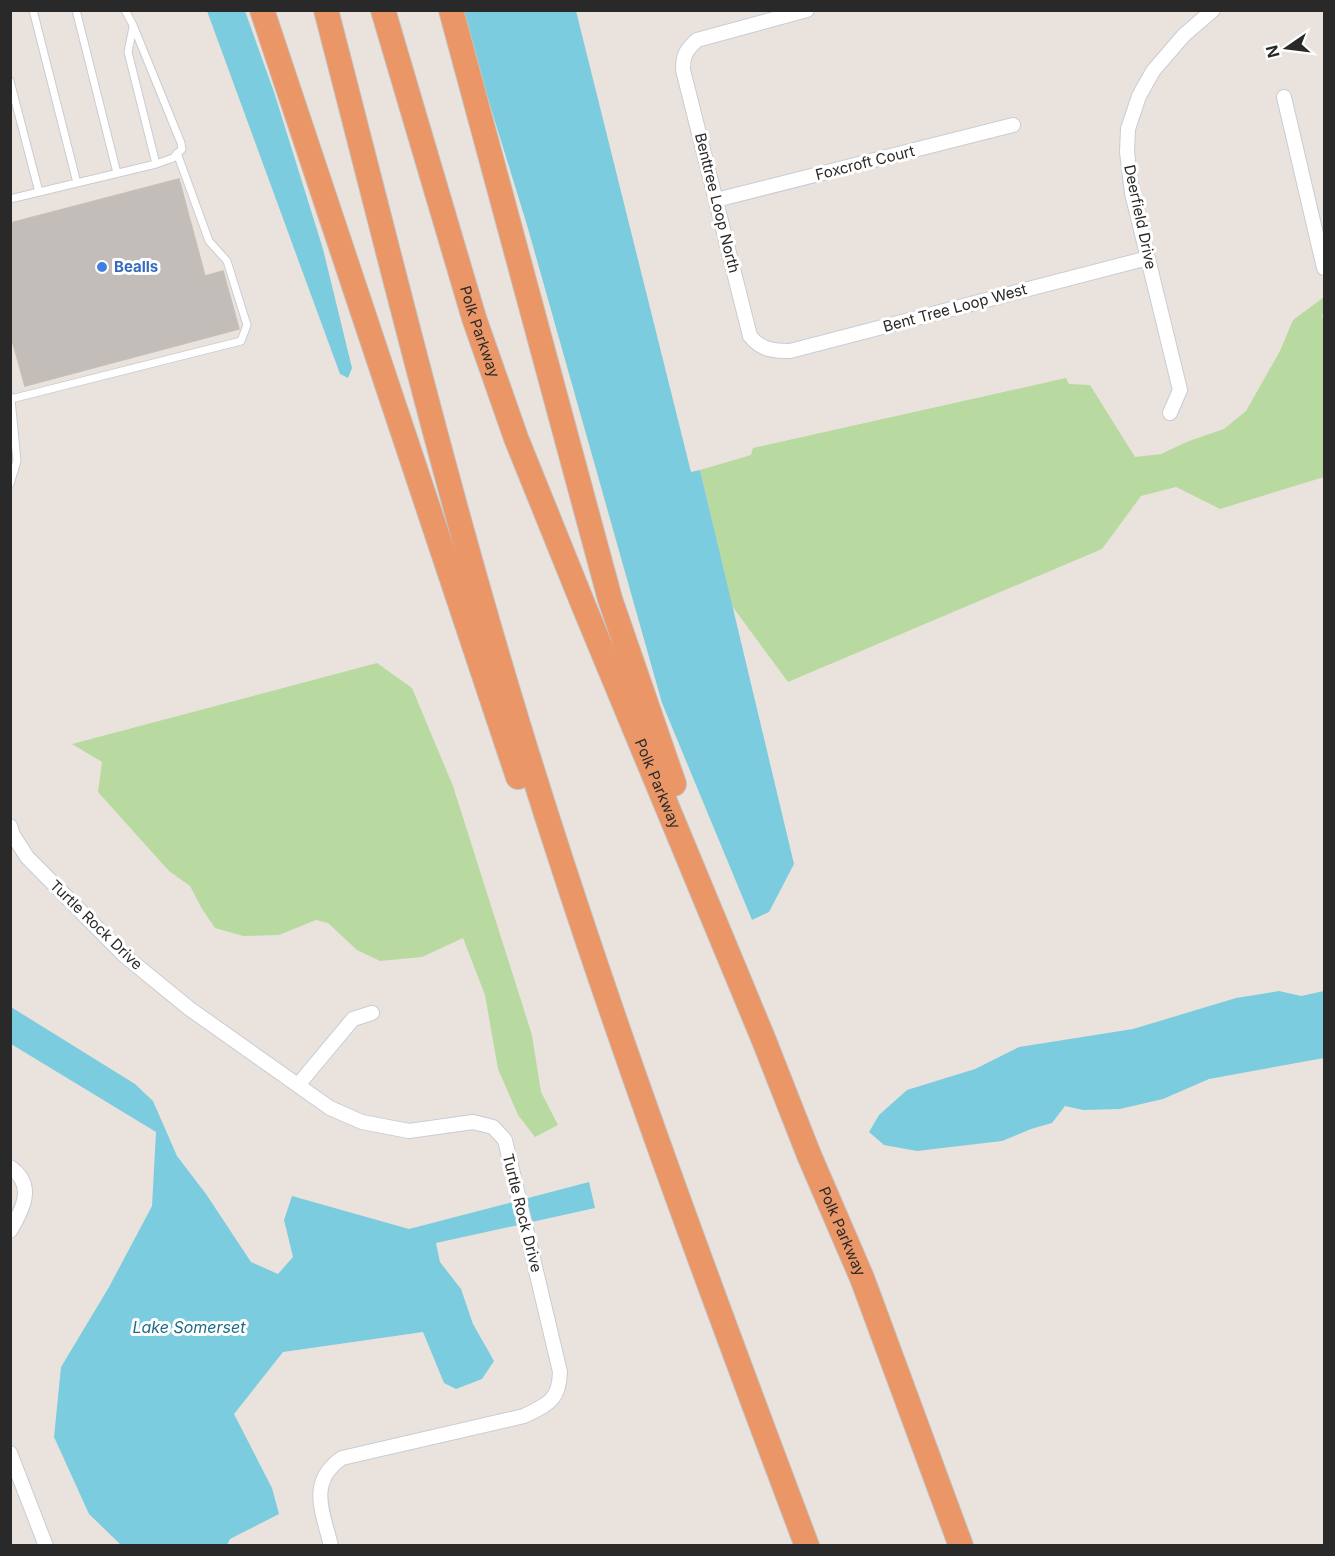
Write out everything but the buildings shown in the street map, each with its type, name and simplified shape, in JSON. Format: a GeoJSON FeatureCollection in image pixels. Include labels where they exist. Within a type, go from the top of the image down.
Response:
{"type":"FeatureCollection","features":[{"type":"Feature","properties":{"kind":"highway"},"geometry":{"type":"LineString","coordinates":[[262,10],[513,764],[603,1019],[642,1100]]}},
{"type":"Feature","properties":{"kind":"highway"},"geometry":{"type":"LineString","coordinates":[[326,10],[482,602],[572,892],[642,1100],[807,1545]]}},
{"type":"Feature","properties":{"kind":"highway","name":"Polk Parkway"},"geometry":{"type":"LineString","coordinates":[[383,10],[474,318],[516,438],[809,1155],[862,1278],[961,1545]]}},
{"type":"Feature","properties":{"kind":"highway"},"geometry":{"type":"LineString","coordinates":[[451,10],[610,599],[717,903],[750,986],[763,1038]]}},
{"type":"Feature","properties":{"kind":"street","name":"Benttree Loop North"},"geometry":{"type":"LineString","coordinates":[[762,348],[750,336],[683,70],[683,57],[696,40],[807,10]]}},
{"type":"Feature","properties":{"kind":"street","name":"Deerfield Drive"},"geometry":{"type":"LineString","coordinates":[[1170,413],[1180,390],[1132,193],[1126,152],[1128,129],[1139,96],[1153,71],[1167,52],[1213,10]]}},
{"type":"Feature","properties":{"kind":"street"},"geometry":{"type":"LineString","coordinates":[[1284,97],[1324,268]]}},
{"type":"Feature","properties":{"kind":"street","name":"Foxcroft Court"},"geometry":{"type":"LineString","coordinates":[[716,200],[1013,125]]}},
{"type":"Feature","properties":{"kind":"street","name":"Bent Tree Loop West"},"geometry":{"type":"LineString","coordinates":[[762,348],[790,351],[1148,258]]}},
{"type":"Feature","properties":{"kind":"street","name":"Turtle Rock Drive"},"geometry":{"type":"LineString","coordinates":[[10,826],[12,836],[27,857],[124,956],[190,1009],[330,1108],[362,1122],[409,1131],[473,1122],[493,1127],[505,1140],[560,1372],[560,1389],[547,1405],[524,1416],[342,1458],[332,1465],[321,1480],[319,1498],[331,1545]]}},
{"type":"Feature","properties":{"kind":"street"},"geometry":{"type":"LineString","coordinates":[[298,1085],[353,1019],[372,1013]]}},
{"type":"Feature","properties":{"kind":"street"},"geometry":{"type":"LineString","coordinates":[[10,1167],[22,1177],[26,1192],[25,1203],[10,1231]]}},
{"type":"Feature","properties":{"kind":"street"},"geometry":{"type":"LineString","coordinates":[[10,1453],[46,1545]]}},
{"type":"Feature","properties":{"kind":"lane"},"geometry":{"type":"LineString","coordinates":[[33,10],[77,183]]}},
{"type":"Feature","properties":{"kind":"lane"},"geometry":{"type":"LineString","coordinates":[[76,10],[117,174]]}},
{"type":"Feature","properties":{"kind":"lane"},"geometry":{"type":"LineString","coordinates":[[10,199],[156,164],[173,158],[182,149],[125,10]]}},
{"type":"Feature","properties":{"kind":"lane"},"geometry":{"type":"LineString","coordinates":[[133,25],[128,52],[156,164]]}},
{"type":"Feature","properties":{"kind":"lane"},"geometry":{"type":"LineString","coordinates":[[10,81],[39,192]]}},
{"type":"Feature","properties":{"kind":"lane"},"geometry":{"type":"LineString","coordinates":[[10,484],[17,461],[11,398],[242,341],[248,325],[227,261],[209,241],[177,153]]}},
{"type":"Feature","properties":{"kind":"green space"},"geometry":{"type":"Polygon","coordinates":[[[1324,297],[1322,316],[1324,322],[1324,477],[1220,509],[1176,487],[1141,496],[1102,549],[788,682],[732,606],[700,470],[751,455],[753,448],[1066,378],[1069,384],[1090,385],[1135,457],[1161,454],[1224,429],[1246,411],[1280,351],[1293,320],[1324,297]]]}},
{"type":"Feature","properties":{"kind":"green space"},"geometry":{"type":"Polygon","coordinates":[[[377,663],[412,688],[453,786],[532,1035],[541,1092],[558,1125],[535,1137],[518,1115],[498,1069],[485,995],[463,938],[422,957],[380,961],[357,950],[328,923],[316,920],[279,935],[243,936],[215,928],[190,886],[169,871],[98,792],[102,762],[72,744],[377,663]]]}},
{"type":"Feature","properties":{"kind":"water"},"geometry":{"type":"Polygon","coordinates":[[[207,11],[245,11],[274,92],[323,249],[352,368],[348,378],[340,374],[207,11]]]}},
{"type":"Feature","properties":{"kind":"water"},"geometry":{"type":"Polygon","coordinates":[[[461,11],[576,11],[691,472],[700,470],[794,864],[769,912],[752,920],[662,703],[527,225],[461,11]]]}},
{"type":"Feature","properties":{"kind":"water"},"geometry":{"type":"Polygon","coordinates":[[[1279,991],[1301,996],[1324,991],[1324,1058],[1209,1079],[1163,1099],[1120,1109],[1083,1110],[1065,1106],[1052,1123],[1002,1141],[917,1151],[884,1145],[869,1132],[879,1115],[907,1090],[975,1069],[1019,1047],[1133,1029],[1236,998],[1279,991]]]}},
{"type":"Feature","properties":{"kind":"water","name":"Lake Somerset"},"geometry":{"type":"Polygon","coordinates":[[[11,1007],[135,1084],[153,1101],[177,1156],[206,1194],[251,1262],[278,1274],[293,1257],[284,1220],[292,1196],[409,1229],[589,1182],[595,1208],[436,1243],[440,1262],[461,1289],[473,1324],[494,1361],[482,1379],[456,1389],[444,1383],[423,1332],[283,1352],[234,1414],[272,1488],[279,1514],[230,1539],[227,1545],[121,1545],[89,1514],[54,1437],[61,1367],[109,1287],[152,1206],[156,1132],[11,1044],[11,1007]]]}},
{"type":"Feature","properties":{"kind":"place","name":"Bealls"},"geometry":{"type":"Point","coordinates":[102,267]}}]}
